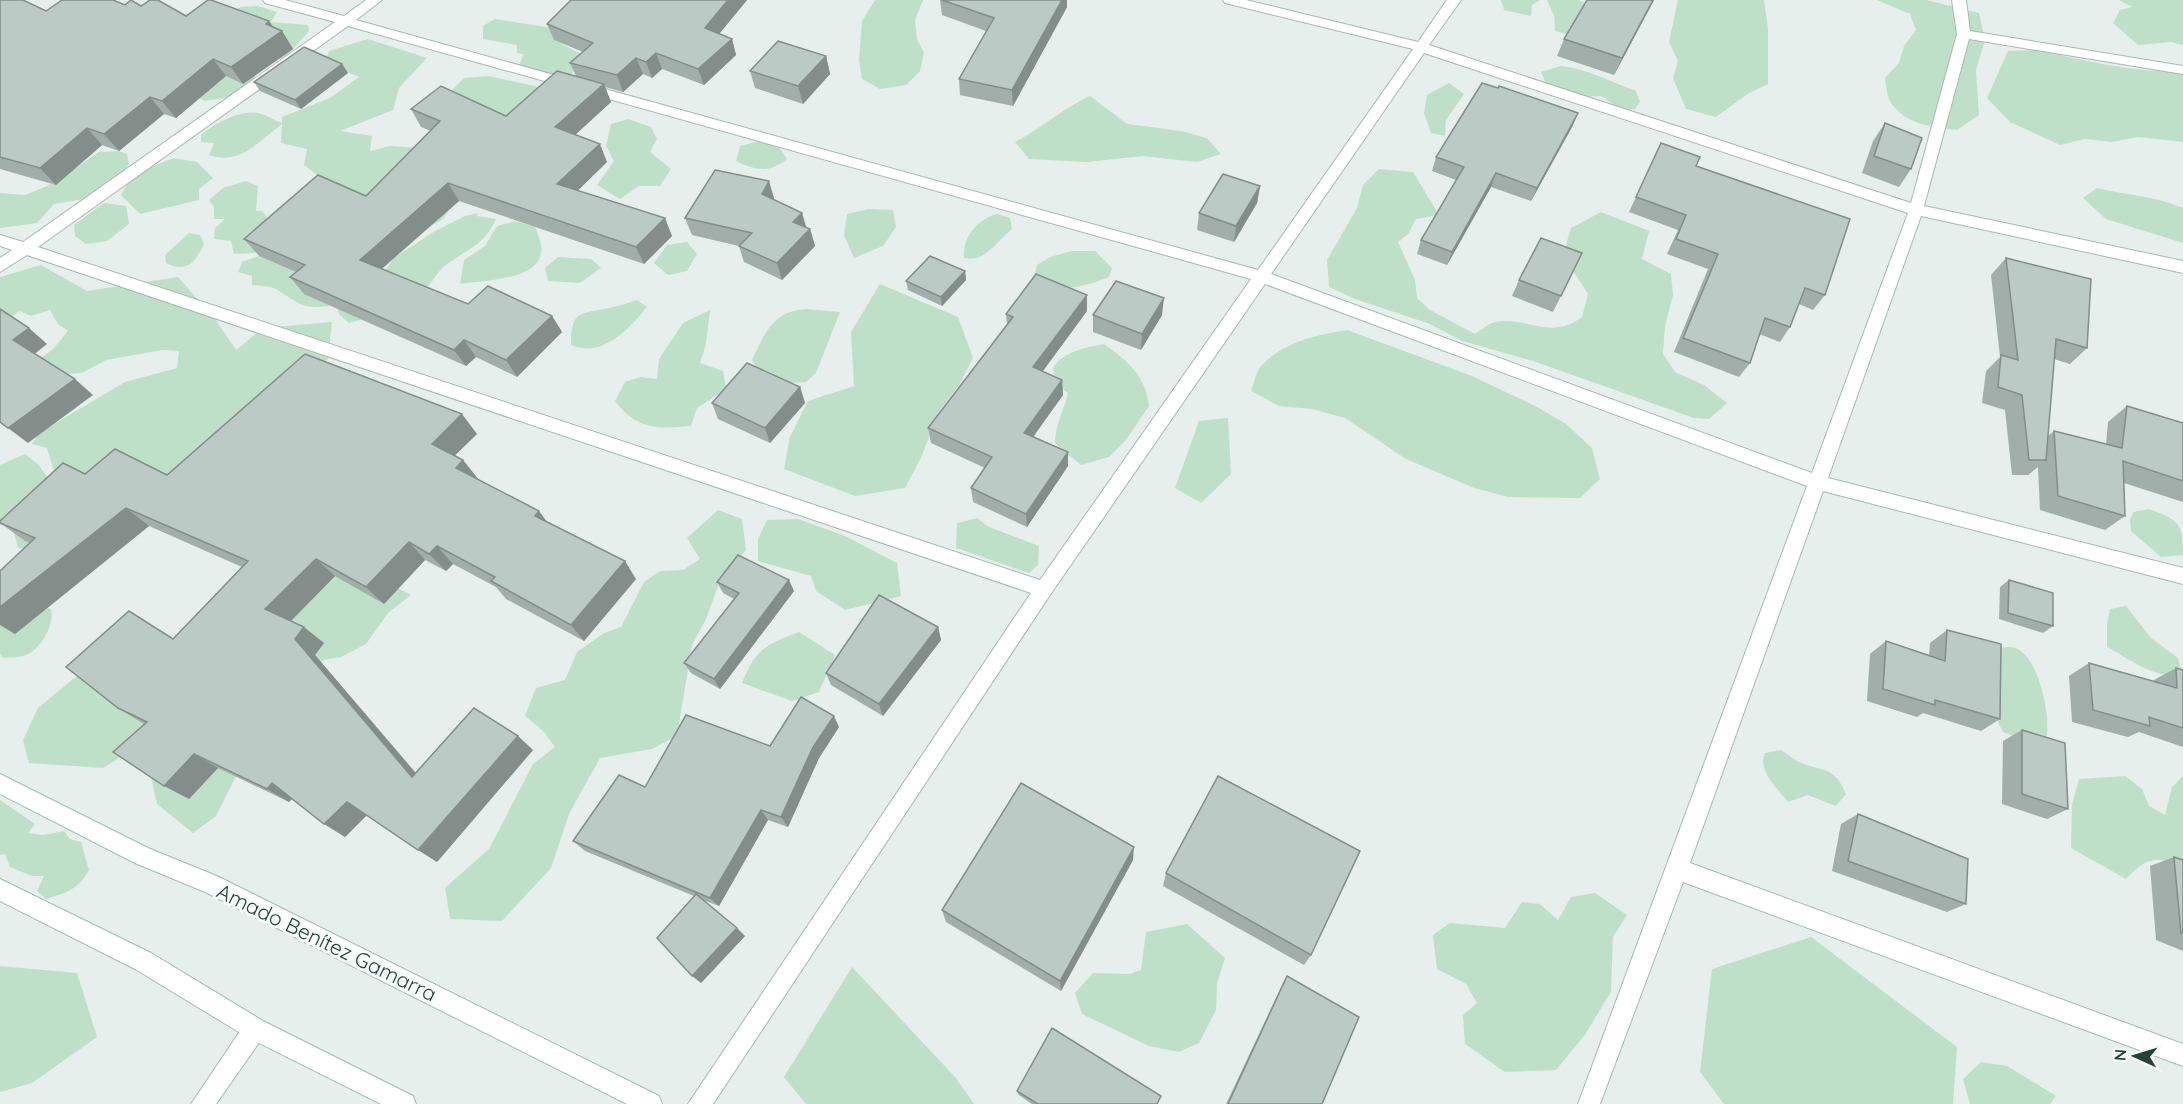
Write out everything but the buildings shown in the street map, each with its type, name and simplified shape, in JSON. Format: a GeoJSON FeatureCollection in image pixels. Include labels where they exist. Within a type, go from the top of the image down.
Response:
{"type":"FeatureCollection","features":[{"type":"Feature","properties":{"kind":"street"},"geometry":{"type":"LineString","coordinates":[[270,0],[1260,276],[1817,482],[2183,576]]}},
{"type":"Feature","properties":{"kind":"street"},"geometry":{"type":"LineString","coordinates":[[0,266],[133,174],[375,0]]}},
{"type":"Feature","properties":{"kind":"street"},"geometry":{"type":"LineString","coordinates":[[1230,0],[1420,47],[1916,210],[2183,267]]}},
{"type":"Feature","properties":{"kind":"street"},"geometry":{"type":"LineString","coordinates":[[699,1104],[1044,589],[1454,0]]}},
{"type":"Feature","properties":{"kind":"street"},"geometry":{"type":"LineString","coordinates":[[1589,1104],[1677,869],[1916,210],[1964,34],[1959,0]]}},
{"type":"Feature","properties":{"kind":"street"},"geometry":{"type":"LineString","coordinates":[[1964,34],[2183,70]]}},
{"type":"Feature","properties":{"kind":"street"},"geometry":{"type":"LineString","coordinates":[[0,240],[1044,589]]}},
{"type":"Feature","properties":{"kind":"street","name":"Amado Benítez Gamarra"},"geometry":{"type":"LineString","coordinates":[[0,784],[142,856],[212,884],[651,1104]]}},
{"type":"Feature","properties":{"kind":"street"},"geometry":{"type":"LineString","coordinates":[[1677,869],[2183,1055]]}},
{"type":"Feature","properties":{"kind":"street"},"geometry":{"type":"LineString","coordinates":[[0,890],[143,961],[255,1029],[405,1104]]}},
{"type":"Feature","properties":{"kind":"street"},"geometry":{"type":"LineString","coordinates":[[202,1104],[255,1029]]}},
{"type":"Feature","properties":{"kind":"green space"},"geometry":{"type":"Polygon","coordinates":[[[875,0],[923,0],[915,20],[917,39],[924,53],[920,71],[906,85],[880,89],[862,79],[859,60],[862,21],[875,0]]]}},
{"type":"Feature","properties":{"kind":"green space"},"geometry":{"type":"Polygon","coordinates":[[[1501,0],[1540,0],[1532,5],[1531,16],[1504,10],[1501,0]]]}},
{"type":"Feature","properties":{"kind":"green space"},"geometry":{"type":"Polygon","coordinates":[[[1547,0],[1579,0],[1593,8],[1580,38],[1555,31],[1554,16],[1547,0]]]}},
{"type":"Feature","properties":{"kind":"green space"},"geometry":{"type":"Polygon","coordinates":[[[1678,0],[1764,0],[1768,28],[1768,84],[1749,93],[1716,117],[1686,109],[1673,78],[1678,61],[1669,42],[1678,0]]]}},
{"type":"Feature","properties":{"kind":"green space"},"geometry":{"type":"Polygon","coordinates":[[[1877,0],[1927,0],[1979,13],[1985,40],[1976,70],[1979,115],[1957,130],[1938,128],[1911,120],[1896,109],[1889,99],[1885,78],[1899,63],[1904,46],[1916,30],[1910,14],[1877,0]]]}},
{"type":"Feature","properties":{"kind":"green space"},"geometry":{"type":"Polygon","coordinates":[[[2119,0],[2183,0],[2183,45],[2171,42],[2138,45],[2113,23],[2120,10],[2132,7],[2119,0]]]}},
{"type":"Feature","properties":{"kind":"green space"},"geometry":{"type":"Polygon","coordinates":[[[258,6],[277,12],[271,22],[308,25],[309,31],[284,59],[274,59],[231,12],[241,7],[258,6]]]}},
{"type":"Feature","properties":{"kind":"green space"},"geometry":{"type":"Polygon","coordinates":[[[495,19],[558,29],[554,40],[581,54],[570,78],[545,75],[541,70],[530,71],[519,67],[523,54],[517,53],[517,45],[483,39],[483,26],[495,19]]]}},
{"type":"Feature","properties":{"kind":"green space"},"geometry":{"type":"Polygon","coordinates":[[[368,39],[427,58],[399,88],[393,110],[340,131],[372,136],[370,151],[390,146],[419,148],[455,199],[438,222],[419,227],[317,175],[304,165],[307,149],[281,143],[282,124],[240,155],[220,158],[209,155],[214,143],[201,142],[201,135],[222,121],[239,114],[256,113],[282,123],[282,117],[330,98],[359,77],[325,62],[329,51],[368,39]]]}},
{"type":"Feature","properties":{"kind":"green space"},"geometry":{"type":"Polygon","coordinates":[[[2040,50],[2111,66],[2183,72],[2183,142],[2138,137],[2112,142],[2085,139],[2060,145],[2010,122],[1987,98],[2008,51],[2040,50]]]}},
{"type":"Feature","properties":{"kind":"green space"},"geometry":{"type":"Polygon","coordinates":[[[1561,66],[1590,73],[1636,91],[1640,102],[1635,109],[1622,110],[1601,96],[1562,98],[1546,83],[1541,72],[1561,66]]]}},
{"type":"Feature","properties":{"kind":"green space"},"geometry":{"type":"Polygon","coordinates":[[[249,69],[256,76],[232,97],[204,101],[196,95],[214,76],[249,69]]]}},
{"type":"Feature","properties":{"kind":"green space"},"geometry":{"type":"Polygon","coordinates":[[[488,76],[544,88],[515,130],[450,92],[464,78],[488,76]]]}},
{"type":"Feature","properties":{"kind":"green space"},"geometry":{"type":"Polygon","coordinates":[[[1449,83],[1464,94],[1446,120],[1445,136],[1431,133],[1424,113],[1427,95],[1449,83]]]}},
{"type":"Feature","properties":{"kind":"green space"},"geometry":{"type":"Polygon","coordinates":[[[1090,96],[1127,124],[1181,131],[1207,138],[1221,154],[1197,162],[1143,156],[1087,162],[1029,159],[1015,142],[1090,96]]]}},
{"type":"Feature","properties":{"kind":"green space"},"geometry":{"type":"Polygon","coordinates":[[[628,119],[651,127],[657,139],[650,152],[671,169],[660,186],[639,186],[620,199],[597,185],[614,161],[606,146],[611,124],[628,119]]]}},
{"type":"Feature","properties":{"kind":"green space"},"geometry":{"type":"Polygon","coordinates":[[[763,140],[776,143],[787,159],[768,169],[749,167],[736,161],[740,146],[763,140]]]}},
{"type":"Feature","properties":{"kind":"green space"},"geometry":{"type":"Polygon","coordinates":[[[119,151],[127,154],[129,164],[118,178],[84,199],[54,204],[37,223],[0,228],[0,193],[25,195],[52,184],[99,152],[119,151]]]}},
{"type":"Feature","properties":{"kind":"green space"},"geometry":{"type":"Polygon","coordinates":[[[174,158],[197,162],[213,178],[199,189],[199,200],[140,214],[121,195],[133,174],[174,158]]]}},
{"type":"Feature","properties":{"kind":"green space"},"geometry":{"type":"Polygon","coordinates":[[[1379,169],[1413,172],[1439,215],[1416,219],[1408,234],[1398,242],[1415,280],[1417,298],[1430,310],[1475,334],[1495,322],[1518,322],[1549,328],[1570,324],[1582,317],[1588,294],[1563,255],[1571,228],[1601,212],[1649,231],[1642,259],[1671,274],[1673,295],[1665,326],[1663,354],[1675,372],[1704,385],[1727,403],[1709,419],[1694,418],[1533,361],[1462,341],[1430,324],[1355,299],[1329,287],[1327,260],[1357,208],[1363,185],[1379,169]]]}},
{"type":"Feature","properties":{"kind":"green space"},"geometry":{"type":"Polygon","coordinates":[[[246,181],[258,186],[256,211],[262,211],[281,237],[254,253],[234,254],[231,241],[214,239],[215,228],[225,219],[214,219],[214,207],[209,200],[223,188],[246,181]]]}},
{"type":"Feature","properties":{"kind":"green space"},"geometry":{"type":"Polygon","coordinates":[[[2097,188],[2152,198],[2183,208],[2183,243],[2106,219],[2083,198],[2097,188]]]}},
{"type":"Feature","properties":{"kind":"green space"},"geometry":{"type":"Polygon","coordinates":[[[104,203],[126,206],[129,224],[107,241],[86,244],[75,236],[74,225],[104,203]]]}},
{"type":"Feature","properties":{"kind":"green space"},"geometry":{"type":"Polygon","coordinates":[[[868,209],[893,210],[896,227],[883,246],[854,258],[844,235],[847,214],[868,209]]]}},
{"type":"Feature","properties":{"kind":"green space"},"geometry":{"type":"Polygon","coordinates":[[[478,213],[477,216],[496,219],[486,235],[475,246],[443,268],[429,286],[414,298],[378,315],[349,323],[339,314],[336,302],[383,274],[394,258],[435,231],[465,216],[478,213]]]}},
{"type":"Feature","properties":{"kind":"green space"},"geometry":{"type":"Polygon","coordinates":[[[997,214],[1010,218],[1012,229],[985,254],[972,259],[964,258],[966,243],[973,230],[990,216],[997,214]]]}},
{"type":"Feature","properties":{"kind":"green space"},"geometry":{"type":"Polygon","coordinates":[[[515,221],[535,227],[541,245],[540,257],[534,266],[511,276],[460,284],[464,260],[485,246],[497,226],[515,221]]]}},
{"type":"Feature","properties":{"kind":"green space"},"geometry":{"type":"Polygon","coordinates":[[[189,233],[200,235],[204,244],[194,261],[180,267],[166,263],[165,255],[189,233]]]}},
{"type":"Feature","properties":{"kind":"green space"},"geometry":{"type":"Polygon","coordinates":[[[687,242],[697,254],[687,271],[668,275],[654,263],[667,245],[687,242]]]}},
{"type":"Feature","properties":{"kind":"green space"},"geometry":{"type":"Polygon","coordinates":[[[1072,251],[1095,251],[1112,268],[1109,277],[1071,288],[1052,286],[1034,278],[1037,265],[1050,257],[1072,251]]]}},
{"type":"Feature","properties":{"kind":"green space"},"geometry":{"type":"Polygon","coordinates":[[[259,256],[275,256],[328,293],[329,306],[306,306],[274,288],[252,285],[252,276],[238,272],[242,262],[259,256]]]}},
{"type":"Feature","properties":{"kind":"green space"},"geometry":{"type":"Polygon","coordinates":[[[558,257],[591,259],[601,268],[580,283],[548,281],[545,268],[558,257]]]}},
{"type":"Feature","properties":{"kind":"green space"},"geometry":{"type":"Polygon","coordinates":[[[41,265],[87,291],[178,277],[215,319],[236,350],[263,328],[332,322],[328,359],[292,391],[58,551],[18,548],[11,522],[0,525],[0,465],[25,454],[39,465],[49,480],[92,476],[80,473],[55,474],[47,448],[32,444],[39,433],[125,382],[177,368],[179,351],[162,350],[106,360],[82,373],[66,374],[30,367],[53,349],[68,331],[58,324],[50,310],[31,316],[19,311],[0,328],[0,277],[41,265]]]}},
{"type":"Feature","properties":{"kind":"green space"},"geometry":{"type":"Polygon","coordinates":[[[880,284],[958,317],[973,358],[959,385],[938,413],[921,458],[905,488],[855,496],[784,469],[790,437],[808,401],[854,386],[851,332],[880,284]]]}},
{"type":"Feature","properties":{"kind":"green space"},"geometry":{"type":"Polygon","coordinates":[[[637,300],[647,307],[624,332],[614,339],[594,348],[571,345],[573,325],[579,316],[637,300]]]}},
{"type":"Feature","properties":{"kind":"green space"},"geometry":{"type":"Polygon","coordinates":[[[806,309],[840,312],[816,373],[806,382],[766,385],[752,360],[761,341],[771,325],[785,314],[806,309]]]}},
{"type":"Feature","properties":{"kind":"green space"},"geometry":{"type":"Polygon","coordinates":[[[710,310],[706,344],[700,363],[723,371],[726,389],[697,408],[691,426],[648,426],[631,418],[615,401],[625,382],[641,377],[657,379],[659,359],[683,323],[710,310]]]}},
{"type":"Feature","properties":{"kind":"green space"},"geometry":{"type":"Polygon","coordinates":[[[1347,330],[1472,376],[1537,407],[1566,424],[1592,448],[1600,479],[1580,498],[1508,497],[1474,488],[1406,459],[1345,418],[1312,409],[1279,406],[1251,391],[1260,368],[1280,351],[1312,337],[1347,330]]]}},
{"type":"Feature","properties":{"kind":"green space"},"geometry":{"type":"Polygon","coordinates":[[[1104,344],[1128,363],[1140,378],[1149,406],[1126,440],[1109,457],[1081,465],[1055,443],[1056,430],[1068,393],[1058,386],[1053,368],[1069,354],[1104,344]]]}},
{"type":"Feature","properties":{"kind":"green space"},"geometry":{"type":"Polygon","coordinates":[[[1228,418],[1231,474],[1201,503],[1175,488],[1199,421],[1228,418]]]}},
{"type":"Feature","properties":{"kind":"green space"},"geometry":{"type":"Polygon","coordinates":[[[2149,509],[2167,516],[2177,524],[2182,536],[2183,555],[2161,557],[2131,531],[2130,519],[2134,512],[2149,509]]]}},
{"type":"Feature","properties":{"kind":"green space"},"geometry":{"type":"Polygon","coordinates":[[[718,510],[742,519],[746,550],[721,578],[706,619],[692,645],[677,736],[652,749],[600,758],[569,814],[551,868],[502,921],[450,919],[445,888],[489,849],[533,764],[555,747],[543,731],[525,716],[536,688],[565,680],[577,652],[604,633],[621,627],[644,582],[660,571],[683,570],[700,559],[687,538],[718,510]]]}},
{"type":"Feature","properties":{"kind":"green space"},"geometry":{"type":"Polygon","coordinates":[[[977,518],[989,527],[1039,546],[1038,565],[1029,573],[956,548],[957,523],[977,518]]]}},
{"type":"Feature","properties":{"kind":"green space"},"geometry":{"type":"Polygon","coordinates":[[[798,519],[845,536],[897,563],[901,596],[845,610],[816,591],[811,576],[758,561],[758,539],[767,520],[798,519]]]}},
{"type":"Feature","properties":{"kind":"green space"},"geometry":{"type":"Polygon","coordinates":[[[313,566],[358,568],[411,595],[388,613],[366,644],[341,657],[318,661],[284,661],[265,581],[313,566]]]}},
{"type":"Feature","properties":{"kind":"green space"},"geometry":{"type":"Polygon","coordinates":[[[34,606],[51,609],[51,623],[45,637],[35,649],[21,657],[3,658],[0,654],[0,610],[34,606]]]}},
{"type":"Feature","properties":{"kind":"green space"},"geometry":{"type":"Polygon","coordinates":[[[2126,606],[2151,638],[2178,658],[2182,673],[2163,674],[2143,668],[2107,647],[2107,624],[2110,609],[2126,606]]]}},
{"type":"Feature","properties":{"kind":"green space"},"geometry":{"type":"Polygon","coordinates":[[[799,632],[835,655],[819,692],[792,701],[742,683],[752,663],[763,650],[778,640],[799,632]]]}},
{"type":"Feature","properties":{"kind":"green space"},"geometry":{"type":"Polygon","coordinates":[[[1992,648],[2015,648],[2023,653],[2031,663],[2042,689],[2045,704],[2046,740],[2027,742],[2003,732],[1992,711],[2001,687],[1993,669],[1992,648]]]}},
{"type":"Feature","properties":{"kind":"green space"},"geometry":{"type":"Polygon","coordinates":[[[106,652],[173,689],[140,745],[103,768],[29,763],[23,740],[38,708],[106,652]]]}},
{"type":"Feature","properties":{"kind":"green space"},"geometry":{"type":"Polygon","coordinates":[[[174,750],[249,765],[235,778],[216,816],[193,833],[157,804],[151,777],[174,750]]]}},
{"type":"Feature","properties":{"kind":"green space"},"geometry":{"type":"Polygon","coordinates":[[[1781,750],[1805,765],[1826,770],[1836,777],[1846,794],[1836,806],[1808,795],[1788,802],[1766,773],[1763,760],[1765,753],[1781,750]]]}},
{"type":"Feature","properties":{"kind":"green space"},"geometry":{"type":"Polygon","coordinates":[[[2125,776],[2142,789],[2149,806],[2165,815],[2172,787],[2183,776],[2183,865],[2152,861],[2140,866],[2126,879],[2071,848],[2072,805],[2079,779],[2125,776]]]}},
{"type":"Feature","properties":{"kind":"green space"},"geometry":{"type":"Polygon","coordinates":[[[0,800],[35,824],[28,833],[43,835],[64,831],[70,839],[81,842],[89,870],[81,882],[66,892],[46,899],[37,891],[44,876],[32,876],[10,867],[5,854],[0,855],[0,800]]]}},
{"type":"Feature","properties":{"kind":"green space"},"geometry":{"type":"Polygon","coordinates":[[[1595,893],[1627,915],[1613,937],[1611,992],[1584,1036],[1556,1070],[1505,1072],[1465,1044],[1463,1015],[1477,1003],[1466,984],[1437,969],[1433,935],[1450,923],[1505,928],[1522,902],[1540,904],[1558,920],[1571,897],[1595,893]]]}},
{"type":"Feature","properties":{"kind":"green space"},"geometry":{"type":"Polygon","coordinates":[[[1187,924],[1225,958],[1217,983],[1216,1010],[1199,1043],[1178,1052],[1149,1046],[1082,1014],[1075,993],[1093,973],[1130,974],[1141,970],[1146,932],[1187,924]]]}},
{"type":"Feature","properties":{"kind":"green space"},"geometry":{"type":"Polygon","coordinates":[[[1811,937],[1957,1047],[1953,1104],[1724,1104],[1700,1072],[1712,969],[1811,937]]]}},
{"type":"Feature","properties":{"kind":"green space"},"geometry":{"type":"Polygon","coordinates":[[[0,966],[77,973],[97,1037],[32,1083],[0,1092],[0,966]]]}},
{"type":"Feature","properties":{"kind":"green space"},"geometry":{"type":"Polygon","coordinates":[[[852,967],[956,1078],[974,1104],[806,1104],[784,1077],[852,967]]]}},
{"type":"Feature","properties":{"kind":"green space"},"geometry":{"type":"Polygon","coordinates":[[[1981,1062],[2007,1066],[2056,1096],[2050,1104],[1970,1104],[1963,1079],[1981,1062]]]}}]}
